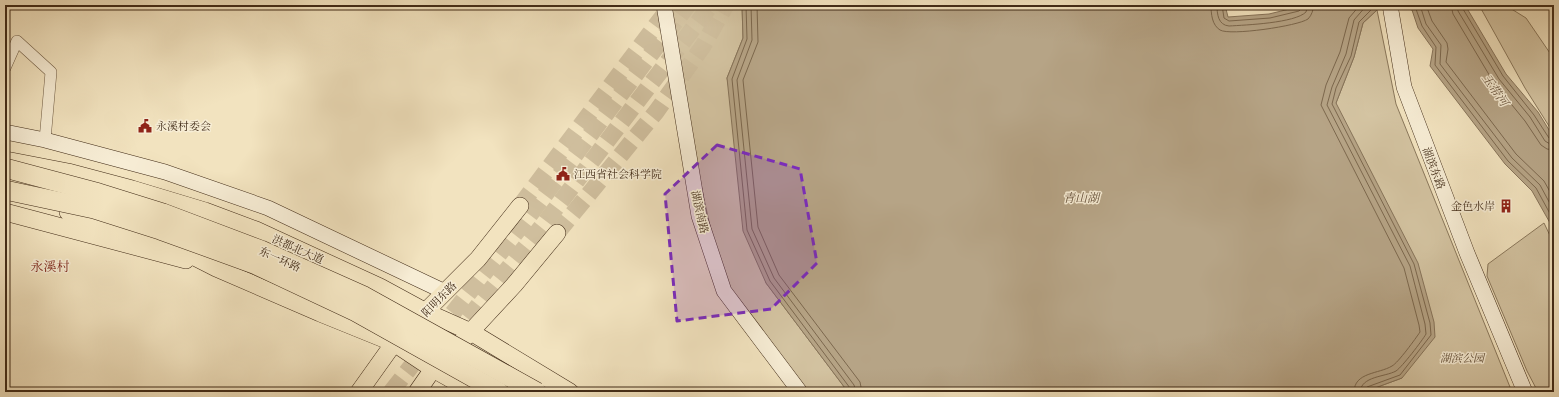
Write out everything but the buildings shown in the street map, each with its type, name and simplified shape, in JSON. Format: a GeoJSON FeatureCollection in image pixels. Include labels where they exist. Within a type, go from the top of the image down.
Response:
{"type":"FeatureCollection","features":[{"type":"Feature","properties":{"kind":"highway","name":"东一环路"},"geometry":{"type":"LineString","coordinates":[[5,168],[99,192],[163,213],[262,250],[364,296],[537,392]]}},
{"type":"Feature","properties":{"kind":"highway","name":"东一环路"},"geometry":{"type":"LineString","coordinates":[[5,190],[94,209],[160,230],[254,264],[356,312],[499,392]]}},
{"type":"Feature","properties":{"kind":"main road"},"geometry":{"type":"LineString","coordinates":[[5,150],[185,195],[256,221],[355,266],[380,287]]}},
{"type":"Feature","properties":{"kind":"main road","name":"洪都北大道"},"geometry":{"type":"LineString","coordinates":[[5,160],[68,172],[205,211],[256,230],[380,287],[426,312],[471,332],[570,392]]}},
{"type":"Feature","properties":{"kind":"main road"},"geometry":{"type":"LineString","coordinates":[[5,197],[80,215],[167,242],[216,268],[394,343],[433,369],[474,392]]}},
{"type":"Feature","properties":{"kind":"main road","name":"阳明东路"},"geometry":{"type":"LineString","coordinates":[[359,392],[394,343],[478,259],[520,206]]}},
{"type":"Feature","properties":{"kind":"main road"},"geometry":{"type":"LineString","coordinates":[[5,212],[216,268]]}},
{"type":"Feature","properties":{"kind":"main road"},"geometry":{"type":"LineString","coordinates":[[417,392],[433,369],[471,332],[514,285],[557,233]]}},
{"type":"Feature","properties":{"kind":"street","name":"湖滨南路"},"geometry":{"type":"LineString","coordinates":[[664,5],[699,216],[724,291],[800,392]]}},
{"type":"Feature","properties":{"kind":"street","name":"湖滨东路"},"geometry":{"type":"LineString","coordinates":[[1390,5],[1404,87],[1467,253],[1525,392]]}},
{"type":"Feature","properties":{"kind":"street"},"geometry":{"type":"LineString","coordinates":[[5,68],[17,41],[51,72],[45,140]]}},
{"type":"Feature","properties":{"kind":"street"},"geometry":{"type":"LineString","coordinates":[[5,132],[45,140],[165,172],[268,208],[445,292]]}},
{"type":"Feature","properties":{"kind":"highlighted area"},"geometry":{"type":"Polygon","coordinates":[[[717,145],[800,169],[817,263],[771,309],[677,321],[665,194],[717,145]]]}},
{"type":"Feature","properties":{"kind":"green space"},"geometry":{"type":"Polygon","coordinates":[[[670,5],[742,5],[743,38],[727,78],[766,283],[848,392],[809,392],[728,287],[710,226],[699,176],[670,5]]]}},
{"type":"Feature","properties":{"kind":"green space"},"geometry":{"type":"Polygon","coordinates":[[[1479,5],[1505,5],[1526,18],[1554,59],[1554,134],[1525,88],[1479,5]]]}},
{"type":"Feature","properties":{"kind":"green space","name":"湖滨公园"},"geometry":{"type":"Polygon","coordinates":[[[1377,10],[1396,104],[1512,392],[1364,392],[1402,378],[1336,103],[1354,57],[1363,23],[1377,10]]]}},
{"type":"Feature","properties":{"kind":"green space"},"geometry":{"type":"Polygon","coordinates":[[[1544,223],[1554,244],[1554,392],[1538,392],[1527,371],[1487,276],[1488,264],[1544,223]]]}},
{"type":"Feature","properties":{"kind":"water","name":"青山湖"},"geometry":{"type":"Polygon","coordinates":[[[742,5],[1225,5],[1228,17],[1269,14],[1306,5],[1376,5],[1377,10],[1363,23],[1354,57],[1336,103],[1418,263],[1434,322],[1435,337],[1402,378],[1364,392],[848,392],[766,283],[743,231],[727,78],[743,38],[742,5]]]}},
{"type":"Feature","properties":{"kind":"water","name":"玉带河"},"geometry":{"type":"Polygon","coordinates":[[[1401,5],[1465,5],[1506,74],[1538,112],[1554,138],[1554,230],[1532,191],[1505,164],[1430,66],[1433,49],[1418,28],[1412,10],[1401,7],[1401,5]]]}},
{"type":"Feature","properties":{"kind":"tunnel"},"geometry":{"type":"LineString","coordinates":[[520,206],[663,16],[674,5]]}},
{"type":"Feature","properties":{"kind":"tunnel"},"geometry":{"type":"LineString","coordinates":[[391,392],[529,216],[688,5]]}},
{"type":"Feature","properties":{"kind":"tunnel"},"geometry":{"type":"LineString","coordinates":[[452,338],[543,225],[711,5]]}},
{"type":"Feature","properties":{"kind":"tunnel"},"geometry":{"type":"LineString","coordinates":[[557,233],[656,112],[703,46],[726,5]]}},
{"type":"Feature","properties":{"kind":"place","name":"永溪村委会"},"geometry":{"type":"Point","coordinates":[145,126]}},
{"type":"Feature","properties":{"kind":"place","name":"江西省社会科学院"},"geometry":{"type":"Point","coordinates":[563,174]}},
{"type":"Feature","properties":{"kind":"place","name":"金色水岸"},"geometry":{"type":"Point","coordinates":[1506,206]}},
{"type":"Feature","properties":{"kind":"district","name":"永溪村"},"geometry":{"type":"Point","coordinates":[50,266]}}]}
